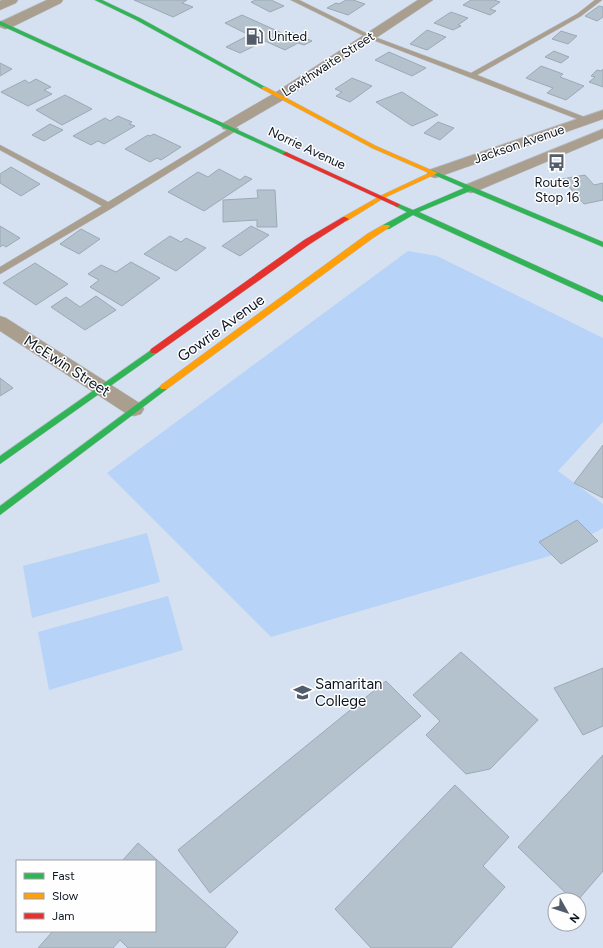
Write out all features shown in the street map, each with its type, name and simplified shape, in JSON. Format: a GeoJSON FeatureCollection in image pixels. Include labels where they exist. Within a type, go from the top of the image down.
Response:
{"type":"FeatureCollection","features":[{"type":"Feature","properties":{"kind":"main road","name":"Norrie Avenue"},"geometry":{"type":"LineString","coordinates":[[98,0],[138,19],[374,147],[603,245]]}},
{"type":"Feature","properties":{"kind":"main road","name":"Norrie Avenue"},"geometry":{"type":"LineString","coordinates":[[2,24],[603,299]]}},
{"type":"Feature","properties":{"kind":"main road","name":"Gowrie Avenue"},"geometry":{"type":"LineString","coordinates":[[0,460],[307,242],[382,197],[435,173]]}},
{"type":"Feature","properties":{"kind":"main road","name":"Gowrie Avenue"},"geometry":{"type":"LineString","coordinates":[[0,511],[134,409],[370,236],[414,212],[471,188]]}},
{"type":"Feature","properties":{"kind":"street"},"geometry":{"type":"LineString","coordinates":[[0,6],[12,0]]}},
{"type":"Feature","properties":{"kind":"street"},"geometry":{"type":"LineString","coordinates":[[2,24],[57,0]]}},
{"type":"Feature","properties":{"kind":"street","name":"Lewthwaite Street"},"geometry":{"type":"LineString","coordinates":[[232,128],[278,96],[427,0]]}},
{"type":"Feature","properties":{"kind":"street","name":"Jackson Avenue"},"geometry":{"type":"LineString","coordinates":[[435,173],[603,114]]}},
{"type":"Feature","properties":{"kind":"street","name":"Jackson Avenue"},"geometry":{"type":"LineString","coordinates":[[471,188],[603,133]]}},
{"type":"Feature","properties":{"kind":"street","name":"McEwin Street"},"geometry":{"type":"LineString","coordinates":[[0,322],[134,409]]}},
{"type":"Feature","properties":{"kind":"lane"},"geometry":{"type":"LineString","coordinates":[[294,0],[370,37],[588,120]]}},
{"type":"Feature","properties":{"kind":"lane"},"geometry":{"type":"LineString","coordinates":[[472,75],[579,15],[599,0]]}},
{"type":"Feature","properties":{"kind":"lane"},"geometry":{"type":"LineString","coordinates":[[0,271],[109,206],[232,128]]}},
{"type":"Feature","properties":{"kind":"lane"},"geometry":{"type":"LineString","coordinates":[[0,147],[109,206]]}},
{"type":"Feature","properties":{"kind":"shaded area"},"geometry":{"type":"Polygon","coordinates":[[[408,251],[437,256],[603,338],[603,422],[558,471],[603,504],[603,528],[553,555],[271,637],[107,473],[408,251]]]}},
{"type":"Feature","properties":{"kind":"shaded area"},"geometry":{"type":"Polygon","coordinates":[[[147,533],[160,582],[32,618],[23,566],[147,533]]]}},
{"type":"Feature","properties":{"kind":"shaded area"},"geometry":{"type":"Polygon","coordinates":[[[168,596],[183,650],[49,690],[38,632],[168,596]]]}},
{"type":"Feature","properties":{"kind":"building"},"geometry":{"type":"Polygon","coordinates":[[[134,0],[187,0],[182,3],[193,7],[173,17],[134,0]]]}},
{"type":"Feature","properties":{"kind":"building"},"geometry":{"type":"Polygon","coordinates":[[[256,0],[271,0],[284,6],[270,12],[251,2],[256,0]]]}},
{"type":"Feature","properties":{"kind":"building"},"geometry":{"type":"Polygon","coordinates":[[[346,0],[353,0],[365,4],[348,15],[327,8],[336,3],[339,4],[346,0]]]}},
{"type":"Feature","properties":{"kind":"building"},"geometry":{"type":"Polygon","coordinates":[[[471,0],[494,0],[500,2],[490,9],[496,11],[490,15],[463,5],[471,0]]]}},
{"type":"Feature","properties":{"kind":"building"},"geometry":{"type":"Polygon","coordinates":[[[599,6],[603,7],[603,17],[597,21],[585,16],[599,6]]]}},
{"type":"Feature","properties":{"kind":"building"},"geometry":{"type":"Polygon","coordinates":[[[451,12],[468,18],[458,25],[461,26],[453,30],[434,23],[451,12]]]}},
{"type":"Feature","properties":{"kind":"building"},"geometry":{"type":"Polygon","coordinates":[[[242,15],[284,34],[289,31],[312,41],[304,45],[298,43],[285,50],[265,41],[240,53],[226,47],[249,35],[225,23],[242,15]]]}},
{"type":"Feature","properties":{"kind":"building"},"geometry":{"type":"Polygon","coordinates":[[[427,30],[446,37],[427,50],[410,44],[427,30]]]}},
{"type":"Feature","properties":{"kind":"building"},"geometry":{"type":"Polygon","coordinates":[[[561,31],[577,36],[568,44],[552,39],[561,31]]]}},
{"type":"Feature","properties":{"kind":"building"},"geometry":{"type":"Polygon","coordinates":[[[554,51],[569,57],[561,63],[545,57],[554,51]]]}},
{"type":"Feature","properties":{"kind":"building"},"geometry":{"type":"Polygon","coordinates":[[[389,52],[426,68],[412,76],[375,60],[389,52]]]}},
{"type":"Feature","properties":{"kind":"building"},"geometry":{"type":"Polygon","coordinates":[[[0,63],[12,69],[0,76],[0,63]]]}},
{"type":"Feature","properties":{"kind":"building"},"geometry":{"type":"Polygon","coordinates":[[[541,66],[563,74],[560,77],[584,86],[566,100],[547,93],[553,88],[526,78],[541,66]]]}},
{"type":"Feature","properties":{"kind":"building"},"geometry":{"type":"Polygon","coordinates":[[[603,69],[603,87],[589,82],[595,77],[591,76],[597,70],[601,71],[603,69]]]}},
{"type":"Feature","properties":{"kind":"building"},"geometry":{"type":"Polygon","coordinates":[[[352,78],[372,86],[350,102],[336,96],[342,92],[335,89],[352,78]]]}},
{"type":"Feature","properties":{"kind":"building"},"geometry":{"type":"Polygon","coordinates":[[[36,79],[51,87],[44,90],[52,94],[28,106],[1,92],[25,80],[29,83],[36,79]]]}},
{"type":"Feature","properties":{"kind":"building"},"geometry":{"type":"Polygon","coordinates":[[[402,92],[438,115],[412,126],[376,102],[402,92]]]}},
{"type":"Feature","properties":{"kind":"building"},"geometry":{"type":"Polygon","coordinates":[[[65,95],[92,109],[62,125],[36,110],[65,95]]]}},
{"type":"Feature","properties":{"kind":"building"},"geometry":{"type":"Polygon","coordinates":[[[118,116],[132,122],[129,124],[135,126],[104,144],[98,141],[91,145],[73,136],[105,118],[110,121],[118,116]]]}},
{"type":"Feature","properties":{"kind":"building"},"geometry":{"type":"Polygon","coordinates":[[[438,122],[454,128],[440,140],[424,133],[438,122]]]}},
{"type":"Feature","properties":{"kind":"building"},"geometry":{"type":"Polygon","coordinates":[[[50,124],[63,130],[44,141],[32,135],[50,124]]]}},
{"type":"Feature","properties":{"kind":"building"},"geometry":{"type":"Polygon","coordinates":[[[154,134],[181,147],[161,160],[157,158],[150,162],[125,149],[148,135],[150,136],[154,134]]]}},
{"type":"Feature","properties":{"kind":"building"},"geometry":{"type":"Polygon","coordinates":[[[11,167],[40,184],[21,196],[0,183],[0,174],[11,167]]]}},
{"type":"Feature","properties":{"kind":"building"},"geometry":{"type":"Polygon","coordinates":[[[219,169],[240,180],[245,176],[252,179],[204,211],[168,192],[198,172],[208,177],[219,169]]]}},
{"type":"Feature","properties":{"kind":"building"},"geometry":{"type":"Polygon","coordinates":[[[585,175],[594,185],[603,183],[603,200],[584,204],[562,179],[585,175]]]}},
{"type":"Feature","properties":{"kind":"building"},"geometry":{"type":"Polygon","coordinates":[[[257,190],[275,190],[277,227],[257,227],[257,220],[223,222],[223,200],[258,198],[257,190]]]}},
{"type":"Feature","properties":{"kind":"building"},"geometry":{"type":"Polygon","coordinates":[[[0,226],[20,238],[6,247],[3,245],[0,247],[0,226]]]}},
{"type":"Feature","properties":{"kind":"building"},"geometry":{"type":"Polygon","coordinates":[[[251,226],[269,235],[240,256],[222,246],[251,226]]]}},
{"type":"Feature","properties":{"kind":"building"},"geometry":{"type":"Polygon","coordinates":[[[81,229],[100,239],[79,254],[60,244],[81,229]]]}},
{"type":"Feature","properties":{"kind":"building"},"geometry":{"type":"Polygon","coordinates":[[[170,236],[181,242],[186,238],[206,248],[176,271],[144,254],[170,236]]]}},
{"type":"Feature","properties":{"kind":"building"},"geometry":{"type":"Polygon","coordinates":[[[131,262],[160,278],[122,306],[90,287],[99,280],[88,274],[101,265],[116,272],[131,262]]]}},
{"type":"Feature","properties":{"kind":"building"},"geometry":{"type":"Polygon","coordinates":[[[35,263],[68,284],[36,305],[3,283],[35,263]]]}},
{"type":"Feature","properties":{"kind":"building"},"geometry":{"type":"Polygon","coordinates":[[[96,296],[116,310],[85,330],[51,307],[66,297],[80,307],[96,296]]]}},
{"type":"Feature","properties":{"kind":"building"},"geometry":{"type":"Polygon","coordinates":[[[0,378],[13,388],[0,396],[0,378]]]}},
{"type":"Feature","properties":{"kind":"building"},"geometry":{"type":"Polygon","coordinates":[[[603,445],[603,498],[574,483],[603,445]]]}},
{"type":"Feature","properties":{"kind":"building"},"geometry":{"type":"Polygon","coordinates":[[[577,520],[598,541],[561,564],[539,542],[577,520]]]}},
{"type":"Feature","properties":{"kind":"building"},"geometry":{"type":"Polygon","coordinates":[[[461,652],[538,720],[490,769],[466,774],[426,735],[440,721],[413,695],[461,652]]]}},
{"type":"Feature","properties":{"kind":"building"},"geometry":{"type":"Polygon","coordinates":[[[603,668],[603,726],[583,735],[554,688],[603,668]]]}},
{"type":"Feature","properties":{"kind":"building"},"geometry":{"type":"Polygon","coordinates":[[[386,681],[421,716],[210,893],[178,850],[386,681]]]}},
{"type":"Feature","properties":{"kind":"building"},"geometry":{"type":"Polygon","coordinates":[[[603,755],[603,871],[585,892],[565,892],[518,847],[603,755]]]}},
{"type":"Feature","properties":{"kind":"building"},"geometry":{"type":"Polygon","coordinates":[[[455,785],[509,837],[483,866],[505,887],[451,948],[371,948],[335,909],[455,785]]]}},
{"type":"Feature","properties":{"kind":"building"},"geometry":{"type":"Polygon","coordinates":[[[138,843],[238,932],[225,948],[128,948],[120,940],[113,948],[38,948],[52,932],[156,932],[156,860],[123,860],[138,843]]]}},
{"type":"Feature","properties":{"kind":"traffic: fast"},"geometry":{"type":"LineString","coordinates":[[98,0],[138,19],[264,88]]}},
{"type":"Feature","properties":{"kind":"traffic: fast"},"geometry":{"type":"LineString","coordinates":[[0,23],[286,154]]}},
{"type":"Feature","properties":{"kind":"traffic: fast"},"geometry":{"type":"LineString","coordinates":[[432,172],[603,245]]}},
{"type":"Feature","properties":{"kind":"traffic: fast"},"geometry":{"type":"LineString","coordinates":[[386,227],[413,212],[471,188]]}},
{"type":"Feature","properties":{"kind":"traffic: fast"},"geometry":{"type":"LineString","coordinates":[[397,205],[603,299]]}},
{"type":"Feature","properties":{"kind":"traffic: fast"},"geometry":{"type":"LineString","coordinates":[[0,461],[154,351]]}},
{"type":"Feature","properties":{"kind":"traffic: fast"},"geometry":{"type":"LineString","coordinates":[[0,511],[164,387]]}},
{"type":"Feature","properties":{"kind":"traffic: slow"},"geometry":{"type":"LineString","coordinates":[[264,88],[374,147],[432,172]]}},
{"type":"Feature","properties":{"kind":"traffic: slow"},"geometry":{"type":"LineString","coordinates":[[345,219],[382,197],[435,173]]}},
{"type":"Feature","properties":{"kind":"traffic: slow"},"geometry":{"type":"LineString","coordinates":[[164,387],[370,236],[386,227]]}},
{"type":"Feature","properties":{"kind":"traffic: jam"},"geometry":{"type":"LineString","coordinates":[[286,154],[397,205]]}},
{"type":"Feature","properties":{"kind":"traffic: jam"},"geometry":{"type":"LineString","coordinates":[[154,351],[307,242],[345,219]]}},
{"type":"Feature","properties":{"kind":"place","name":"United"},"geometry":{"type":"Point","coordinates":[255,36]}},
{"type":"Feature","properties":{"kind":"place","name":"Route 3 Stop 16"},"geometry":{"type":"Point","coordinates":[557,163]}},
{"type":"Feature","properties":{"kind":"place","name":"Samaritan College"},"geometry":{"type":"Point","coordinates":[302,693]}}]}
